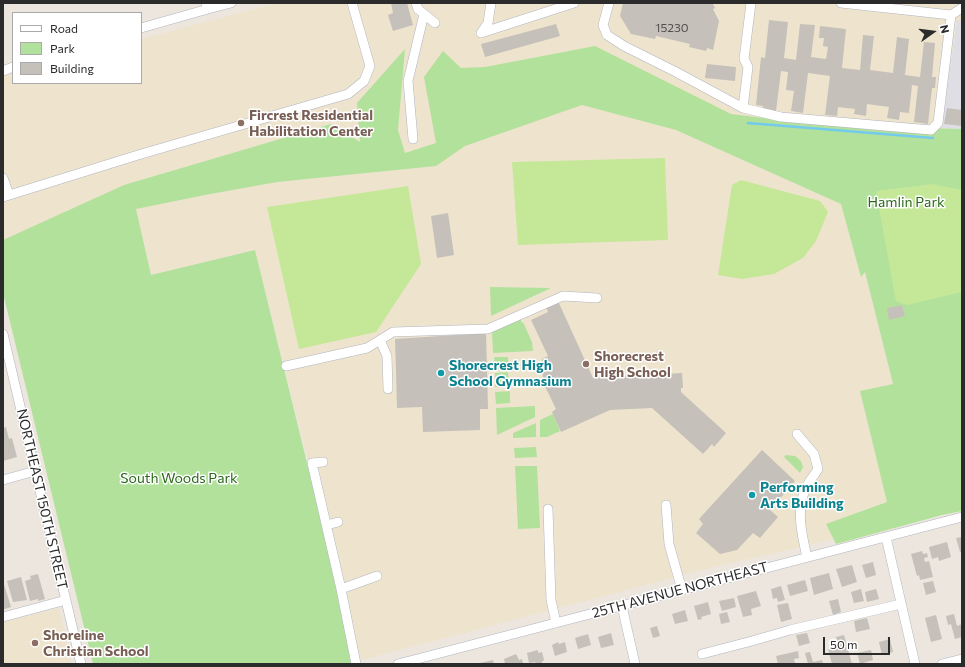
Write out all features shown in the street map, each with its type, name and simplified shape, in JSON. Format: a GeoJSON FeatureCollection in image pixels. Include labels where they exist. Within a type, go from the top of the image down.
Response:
{"type":"FeatureCollection","features":[{"type":"Feature","properties":{"kind":"street"},"geometry":{"type":"LineString","coordinates":[[142,28],[207,6],[231,3]]}},
{"type":"Feature","properties":{"kind":"street"},"geometry":{"type":"LineString","coordinates":[[3,178],[6,196],[138,155],[348,94],[364,81],[370,66],[352,3]]}},
{"type":"Feature","properties":{"kind":"street"},"geometry":{"type":"LineString","coordinates":[[416,3],[418,9],[435,23]]}},
{"type":"Feature","properties":{"kind":"street"},"geometry":{"type":"LineString","coordinates":[[491,3],[488,23],[482,33],[574,3]]}},
{"type":"Feature","properties":{"kind":"street"},"geometry":{"type":"LineString","coordinates":[[609,3],[604,25],[607,35],[624,46],[743,108],[781,117],[931,130],[938,124],[951,15]]}},
{"type":"Feature","properties":{"kind":"street"},"geometry":{"type":"LineString","coordinates":[[743,108],[748,67],[744,59],[750,3]]}},
{"type":"Feature","properties":{"kind":"street"},"geometry":{"type":"LineString","coordinates":[[841,3],[951,15],[962,8]]}},
{"type":"Feature","properties":{"kind":"street"},"geometry":{"type":"LineString","coordinates":[[413,139],[408,81],[424,14]]}},
{"type":"Feature","properties":{"kind":"street"},"geometry":{"type":"LineString","coordinates":[[286,366],[367,348],[397,331],[488,329],[563,296],[597,298]]}},
{"type":"Feature","properties":{"kind":"street","name":"NORTHEAST 150TH STREET"},"geometry":{"type":"LineString","coordinates":[[4,339],[81,664]]}},
{"type":"Feature","properties":{"kind":"street"},"geometry":{"type":"LineString","coordinates":[[380,340],[387,356],[388,389]]}},
{"type":"Feature","properties":{"kind":"street"},"geometry":{"type":"LineString","coordinates":[[797,434],[814,454],[818,469],[805,490],[800,515],[807,557]]}},
{"type":"Feature","properties":{"kind":"street"},"geometry":{"type":"LineString","coordinates":[[323,462],[312,463],[327,524],[356,664]]}},
{"type":"Feature","properties":{"kind":"street"},"geometry":{"type":"LineString","coordinates":[[3,480],[35,471]]}},
{"type":"Feature","properties":{"kind":"street"},"geometry":{"type":"LineString","coordinates":[[666,505],[669,544],[682,590]]}},
{"type":"Feature","properties":{"kind":"street"},"geometry":{"type":"LineString","coordinates":[[548,509],[552,600],[556,622]]}},
{"type":"Feature","properties":{"kind":"street","name":"25TH AVENUE NORTHEAST"},"geometry":{"type":"LineString","coordinates":[[398,664],[962,517]]}},
{"type":"Feature","properties":{"kind":"street"},"geometry":{"type":"LineString","coordinates":[[327,524],[338,522]]}},
{"type":"Feature","properties":{"kind":"street"},"geometry":{"type":"LineString","coordinates":[[886,536],[914,664]]}},
{"type":"Feature","properties":{"kind":"street"},"geometry":{"type":"LineString","coordinates":[[341,589],[377,576]]}},
{"type":"Feature","properties":{"kind":"street"},"geometry":{"type":"LineString","coordinates":[[3,617],[66,600]]}},
{"type":"Feature","properties":{"kind":"street"},"geometry":{"type":"LineString","coordinates":[[702,654],[790,630],[901,604]]}},
{"type":"Feature","properties":{"kind":"street"},"geometry":{"type":"LineString","coordinates":[[622,606],[635,664]]}},
{"type":"Feature","properties":{"kind":"street"},"geometry":{"type":"LineString","coordinates":[[942,664],[962,659]]}},
{"type":"Feature","properties":{"kind":"shaded area","name":"Shorecrest High School"},"geometry":{"type":"Polygon","coordinates":[[[277,3],[962,3],[962,19],[957,20],[938,148],[832,140],[926,518],[710,568],[358,661],[255,250],[151,275],[136,210],[3,243],[3,74],[12,72],[12,84],[142,84],[142,39],[277,3]]]}},
{"type":"Feature","properties":{"kind":"shaded area"},"geometry":{"type":"Polygon","coordinates":[[[962,19],[962,129],[940,128],[957,20],[962,19]]]}},
{"type":"Feature","properties":{"kind":"shaded area","name":"Shoreline Christian School"},"geometry":{"type":"Polygon","coordinates":[[[59,608],[71,664],[3,664],[3,621],[59,608]]]}},
{"type":"Feature","properties":{"kind":"green space"},"geometry":{"type":"Polygon","coordinates":[[[595,46],[731,114],[821,125],[962,129],[962,511],[836,544],[826,524],[887,502],[860,391],[893,384],[865,272],[861,277],[841,204],[676,130],[582,105],[465,146],[436,166],[277,182],[136,209],[151,275],[255,250],[356,664],[93,664],[3,293],[3,240],[124,185],[331,124],[360,142],[357,103],[405,49],[398,130],[405,153],[436,143],[424,77],[443,51],[461,68],[485,67],[595,46]]]}},
{"type":"Feature","properties":{"kind":"green space"},"geometry":{"type":"Polygon","coordinates":[[[665,158],[668,240],[518,245],[512,162],[665,158]]]}},
{"type":"Feature","properties":{"kind":"green space"},"geometry":{"type":"Polygon","coordinates":[[[741,180],[820,201],[828,212],[816,241],[803,258],[774,274],[742,279],[718,275],[732,185],[741,180]]]}},
{"type":"Feature","properties":{"kind":"green space","name":"Hamlin Park"},"geometry":{"type":"Polygon","coordinates":[[[932,184],[962,190],[962,292],[907,305],[896,301],[876,191],[932,184]]]}},
{"type":"Feature","properties":{"kind":"green space"},"geometry":{"type":"Polygon","coordinates":[[[408,186],[421,264],[376,332],[299,349],[267,207],[408,186]]]}},
{"type":"Feature","properties":{"kind":"green space"},"geometry":{"type":"Polygon","coordinates":[[[490,287],[551,288],[491,316],[490,287]]]}},
{"type":"Feature","properties":{"kind":"green space"},"geometry":{"type":"Polygon","coordinates":[[[520,318],[532,342],[533,351],[493,353],[492,331],[520,318]]]}},
{"type":"Feature","properties":{"kind":"green space"},"geometry":{"type":"Polygon","coordinates":[[[494,357],[508,357],[509,368],[495,369],[494,357]]]}},
{"type":"Feature","properties":{"kind":"green space"},"geometry":{"type":"Polygon","coordinates":[[[508,372],[509,386],[495,387],[495,373],[508,372]]]}},
{"type":"Feature","properties":{"kind":"green space"},"geometry":{"type":"Polygon","coordinates":[[[510,391],[510,403],[496,404],[495,392],[510,391]]]}},
{"type":"Feature","properties":{"kind":"green space"},"geometry":{"type":"Polygon","coordinates":[[[535,406],[535,417],[497,435],[496,408],[535,406]]]}},
{"type":"Feature","properties":{"kind":"green space"},"geometry":{"type":"Polygon","coordinates":[[[553,414],[560,431],[547,437],[540,437],[540,420],[553,414]]]}},
{"type":"Feature","properties":{"kind":"green space"},"geometry":{"type":"Polygon","coordinates":[[[536,423],[536,437],[513,438],[513,433],[536,423]]]}},
{"type":"Feature","properties":{"kind":"green space"},"geometry":{"type":"Polygon","coordinates":[[[536,447],[537,457],[515,458],[514,448],[536,447]]]}},
{"type":"Feature","properties":{"kind":"green space"},"geometry":{"type":"Polygon","coordinates":[[[786,455],[795,456],[801,461],[803,467],[800,473],[784,457],[786,455]]]}},
{"type":"Feature","properties":{"kind":"green space"},"geometry":{"type":"Polygon","coordinates":[[[515,466],[537,466],[540,528],[518,529],[515,466]]]}},
{"type":"Feature","properties":{"kind":"building"},"geometry":{"type":"Polygon","coordinates":[[[391,3],[407,3],[413,25],[393,31],[388,15],[393,13],[391,3]]]}},
{"type":"Feature","properties":{"kind":"building"},"geometry":{"type":"Polygon","coordinates":[[[623,3],[713,4],[715,8],[713,9],[719,21],[713,50],[707,48],[706,51],[689,47],[690,44],[656,36],[655,39],[631,34],[620,16],[623,3]]]}},
{"type":"Feature","properties":{"kind":"building"},"geometry":{"type":"Polygon","coordinates":[[[769,20],[788,22],[784,58],[796,60],[800,24],[815,25],[811,57],[826,59],[828,47],[823,46],[824,38],[819,38],[820,26],[846,29],[842,68],[860,70],[863,35],[874,36],[870,70],[893,73],[897,37],[909,39],[905,75],[920,77],[924,42],[935,43],[932,77],[936,77],[935,88],[932,88],[928,124],[914,122],[918,86],[912,85],[909,113],[900,112],[899,120],[887,118],[889,107],[867,104],[866,116],[854,114],[855,109],[838,107],[837,116],[825,115],[830,76],[808,73],[803,113],[791,111],[794,91],[786,90],[788,72],[781,71],[776,111],[763,110],[763,106],[756,105],[761,57],[765,58],[769,20]]]}},
{"type":"Feature","properties":{"kind":"building"},"geometry":{"type":"Polygon","coordinates":[[[556,24],[560,36],[485,57],[481,44],[556,24]]]}},
{"type":"Feature","properties":{"kind":"building"},"geometry":{"type":"Polygon","coordinates":[[[707,64],[736,67],[735,81],[705,78],[707,64]]]}},
{"type":"Feature","properties":{"kind":"building"},"geometry":{"type":"Polygon","coordinates":[[[947,108],[962,110],[962,126],[944,124],[947,108]]]}},
{"type":"Feature","properties":{"kind":"building"},"geometry":{"type":"Polygon","coordinates":[[[448,213],[454,255],[437,258],[431,216],[448,213]]]}},
{"type":"Feature","properties":{"kind":"building"},"geometry":{"type":"Polygon","coordinates":[[[558,301],[593,378],[682,373],[683,388],[681,388],[681,392],[726,433],[714,447],[712,444],[703,454],[652,408],[610,410],[561,432],[552,412],[556,409],[543,382],[542,359],[548,356],[531,320],[548,312],[546,307],[558,301]]]}},
{"type":"Feature","properties":{"kind":"building"},"geometry":{"type":"Polygon","coordinates":[[[902,305],[905,316],[889,320],[887,308],[902,305]]]}},
{"type":"Feature","properties":{"kind":"building","name":"Shorecrest High School Gymnasium"},"geometry":{"type":"Polygon","coordinates":[[[486,333],[488,409],[480,409],[480,430],[423,432],[422,407],[397,408],[395,339],[486,333]]]}},
{"type":"Feature","properties":{"kind":"building"},"geometry":{"type":"Polygon","coordinates":[[[6,427],[9,439],[12,438],[17,457],[3,461],[3,428],[6,427]]]}},
{"type":"Feature","properties":{"kind":"building","name":"Performing Arts Building"},"geometry":{"type":"Polygon","coordinates":[[[762,450],[795,481],[770,510],[778,517],[760,538],[753,533],[737,550],[720,554],[696,533],[703,524],[699,519],[762,450]]]}},
{"type":"Feature","properties":{"kind":"building"},"geometry":{"type":"Polygon","coordinates":[[[962,537],[962,552],[960,552],[956,538],[962,537]]]}},
{"type":"Feature","properties":{"kind":"building"},"geometry":{"type":"Polygon","coordinates":[[[947,542],[951,557],[939,561],[938,557],[932,559],[929,547],[947,542]]]}},
{"type":"Feature","properties":{"kind":"building"},"geometry":{"type":"Polygon","coordinates":[[[922,551],[923,554],[927,553],[928,557],[924,558],[925,562],[929,561],[933,577],[920,580],[919,575],[917,576],[911,554],[922,551]]]}},
{"type":"Feature","properties":{"kind":"building"},"geometry":{"type":"Polygon","coordinates":[[[873,562],[876,575],[866,578],[862,565],[873,562]]]}},
{"type":"Feature","properties":{"kind":"building"},"geometry":{"type":"Polygon","coordinates":[[[852,565],[857,582],[842,587],[836,569],[852,565]]]}},
{"type":"Feature","properties":{"kind":"building"},"geometry":{"type":"Polygon","coordinates":[[[829,573],[833,589],[814,595],[810,578],[829,573]]]}},
{"type":"Feature","properties":{"kind":"building"},"geometry":{"type":"Polygon","coordinates":[[[38,574],[45,599],[30,601],[25,581],[31,579],[30,576],[38,574]]]}},
{"type":"Feature","properties":{"kind":"building"},"geometry":{"type":"Polygon","coordinates":[[[21,577],[27,600],[13,602],[7,581],[21,577]]]}},
{"type":"Feature","properties":{"kind":"building"},"geometry":{"type":"Polygon","coordinates":[[[805,580],[808,591],[790,596],[787,585],[805,580]]]}},
{"type":"Feature","properties":{"kind":"building"},"geometry":{"type":"Polygon","coordinates":[[[3,581],[11,607],[5,609],[3,608],[3,581]]]}},
{"type":"Feature","properties":{"kind":"building"},"geometry":{"type":"Polygon","coordinates":[[[933,581],[936,592],[926,595],[923,583],[933,581]]]}},
{"type":"Feature","properties":{"kind":"building"},"geometry":{"type":"Polygon","coordinates":[[[781,586],[785,600],[778,602],[777,598],[773,599],[771,589],[781,586]]]}},
{"type":"Feature","properties":{"kind":"building"},"geometry":{"type":"Polygon","coordinates":[[[861,589],[864,601],[854,603],[851,592],[861,589]]]}},
{"type":"Feature","properties":{"kind":"building"},"geometry":{"type":"Polygon","coordinates":[[[876,589],[879,599],[867,602],[865,592],[876,589]]]}},
{"type":"Feature","properties":{"kind":"building"},"geometry":{"type":"Polygon","coordinates":[[[756,591],[761,606],[751,609],[752,615],[743,617],[737,596],[756,591]]]}},
{"type":"Feature","properties":{"kind":"building"},"geometry":{"type":"Polygon","coordinates":[[[734,598],[736,607],[722,611],[719,601],[734,598]]]}},
{"type":"Feature","properties":{"kind":"building"},"geometry":{"type":"Polygon","coordinates":[[[838,599],[841,612],[833,615],[829,601],[838,599]]]}},
{"type":"Feature","properties":{"kind":"building"},"geometry":{"type":"Polygon","coordinates":[[[708,602],[711,614],[701,617],[702,619],[698,620],[694,606],[708,602]]]}},
{"type":"Feature","properties":{"kind":"building"},"geometry":{"type":"Polygon","coordinates":[[[788,603],[792,619],[781,622],[777,605],[788,603]]]}},
{"type":"Feature","properties":{"kind":"building"},"geometry":{"type":"Polygon","coordinates":[[[685,610],[688,621],[675,624],[672,614],[685,610]]]}},
{"type":"Feature","properties":{"kind":"building"},"geometry":{"type":"Polygon","coordinates":[[[727,612],[730,622],[721,624],[719,614],[727,612]]]}},
{"type":"Feature","properties":{"kind":"building"},"geometry":{"type":"Polygon","coordinates":[[[954,614],[957,626],[962,624],[962,637],[955,639],[951,624],[948,625],[946,616],[954,614]]]}},
{"type":"Feature","properties":{"kind":"building"},"geometry":{"type":"Polygon","coordinates":[[[936,615],[942,639],[931,642],[925,618],[936,615]]]}},
{"type":"Feature","properties":{"kind":"building"},"geometry":{"type":"Polygon","coordinates":[[[867,618],[870,629],[856,632],[854,621],[867,618]]]}},
{"type":"Feature","properties":{"kind":"building"},"geometry":{"type":"Polygon","coordinates":[[[657,626],[660,636],[653,638],[650,628],[657,626]]]}},
{"type":"Feature","properties":{"kind":"building"},"geometry":{"type":"Polygon","coordinates":[[[611,633],[614,645],[601,648],[598,637],[611,633]]]}},
{"type":"Feature","properties":{"kind":"building"},"geometry":{"type":"Polygon","coordinates":[[[807,633],[810,643],[799,646],[796,635],[807,633]]]}},
{"type":"Feature","properties":{"kind":"building"},"geometry":{"type":"Polygon","coordinates":[[[588,634],[591,645],[578,649],[575,638],[588,634]]]}},
{"type":"Feature","properties":{"kind":"building"},"geometry":{"type":"Polygon","coordinates":[[[844,635],[852,664],[832,664],[828,649],[838,646],[836,637],[844,635]]]}},
{"type":"Feature","properties":{"kind":"building"},"geometry":{"type":"Polygon","coordinates":[[[890,639],[893,652],[882,655],[879,642],[890,639]]]}},
{"type":"Feature","properties":{"kind":"building"},"geometry":{"type":"Polygon","coordinates":[[[558,642],[559,644],[565,642],[567,652],[555,656],[552,645],[558,642]]]}},
{"type":"Feature","properties":{"kind":"building"},"geometry":{"type":"Polygon","coordinates":[[[538,650],[538,653],[542,652],[544,660],[542,664],[536,664],[535,662],[529,663],[527,653],[538,650]]]}},
{"type":"Feature","properties":{"kind":"building"},"geometry":{"type":"Polygon","coordinates":[[[871,650],[873,660],[860,664],[857,653],[871,650]]]}},
{"type":"Feature","properties":{"kind":"building"},"geometry":{"type":"Polygon","coordinates":[[[798,651],[799,658],[794,659],[795,664],[778,664],[776,656],[798,651]]]}},
{"type":"Feature","properties":{"kind":"building"},"geometry":{"type":"Polygon","coordinates":[[[810,652],[813,662],[822,660],[823,664],[808,664],[805,653],[810,652]]]}},
{"type":"Feature","properties":{"kind":"building"},"geometry":{"type":"Polygon","coordinates":[[[516,654],[519,660],[522,659],[523,664],[505,664],[504,659],[516,654]]]}},
{"type":"Feature","properties":{"kind":"building"},"geometry":{"type":"Polygon","coordinates":[[[493,660],[494,664],[480,664],[480,663],[493,660]]]}},
{"type":"Feature","properties":{"kind":"waterway"},"geometry":{"type":"LineString","coordinates":[[748,123],[933,138]]}},
{"type":"Feature","properties":{"kind":"place","name":"Fircrest Residential Habilitation Center"},"geometry":{"type":"Point","coordinates":[241,123]}},
{"type":"Feature","properties":{"kind":"place","name":"Shorecrest High School"},"geometry":{"type":"Point","coordinates":[586,364]}},
{"type":"Feature","properties":{"kind":"place","name":"Shorecrest High School Gymnasium"},"geometry":{"type":"Point","coordinates":[441,373]}},
{"type":"Feature","properties":{"kind":"place","name":"Performing Arts Building"},"geometry":{"type":"Point","coordinates":[752,495]}},
{"type":"Feature","properties":{"kind":"place","name":"Shoreline Christian School"},"geometry":{"type":"Point","coordinates":[35,643]}},
{"type":"Feature","properties":{"kind":"park label","name":"South Woods Park"},"geometry":{"type":"Point","coordinates":[179,478]}}]}
